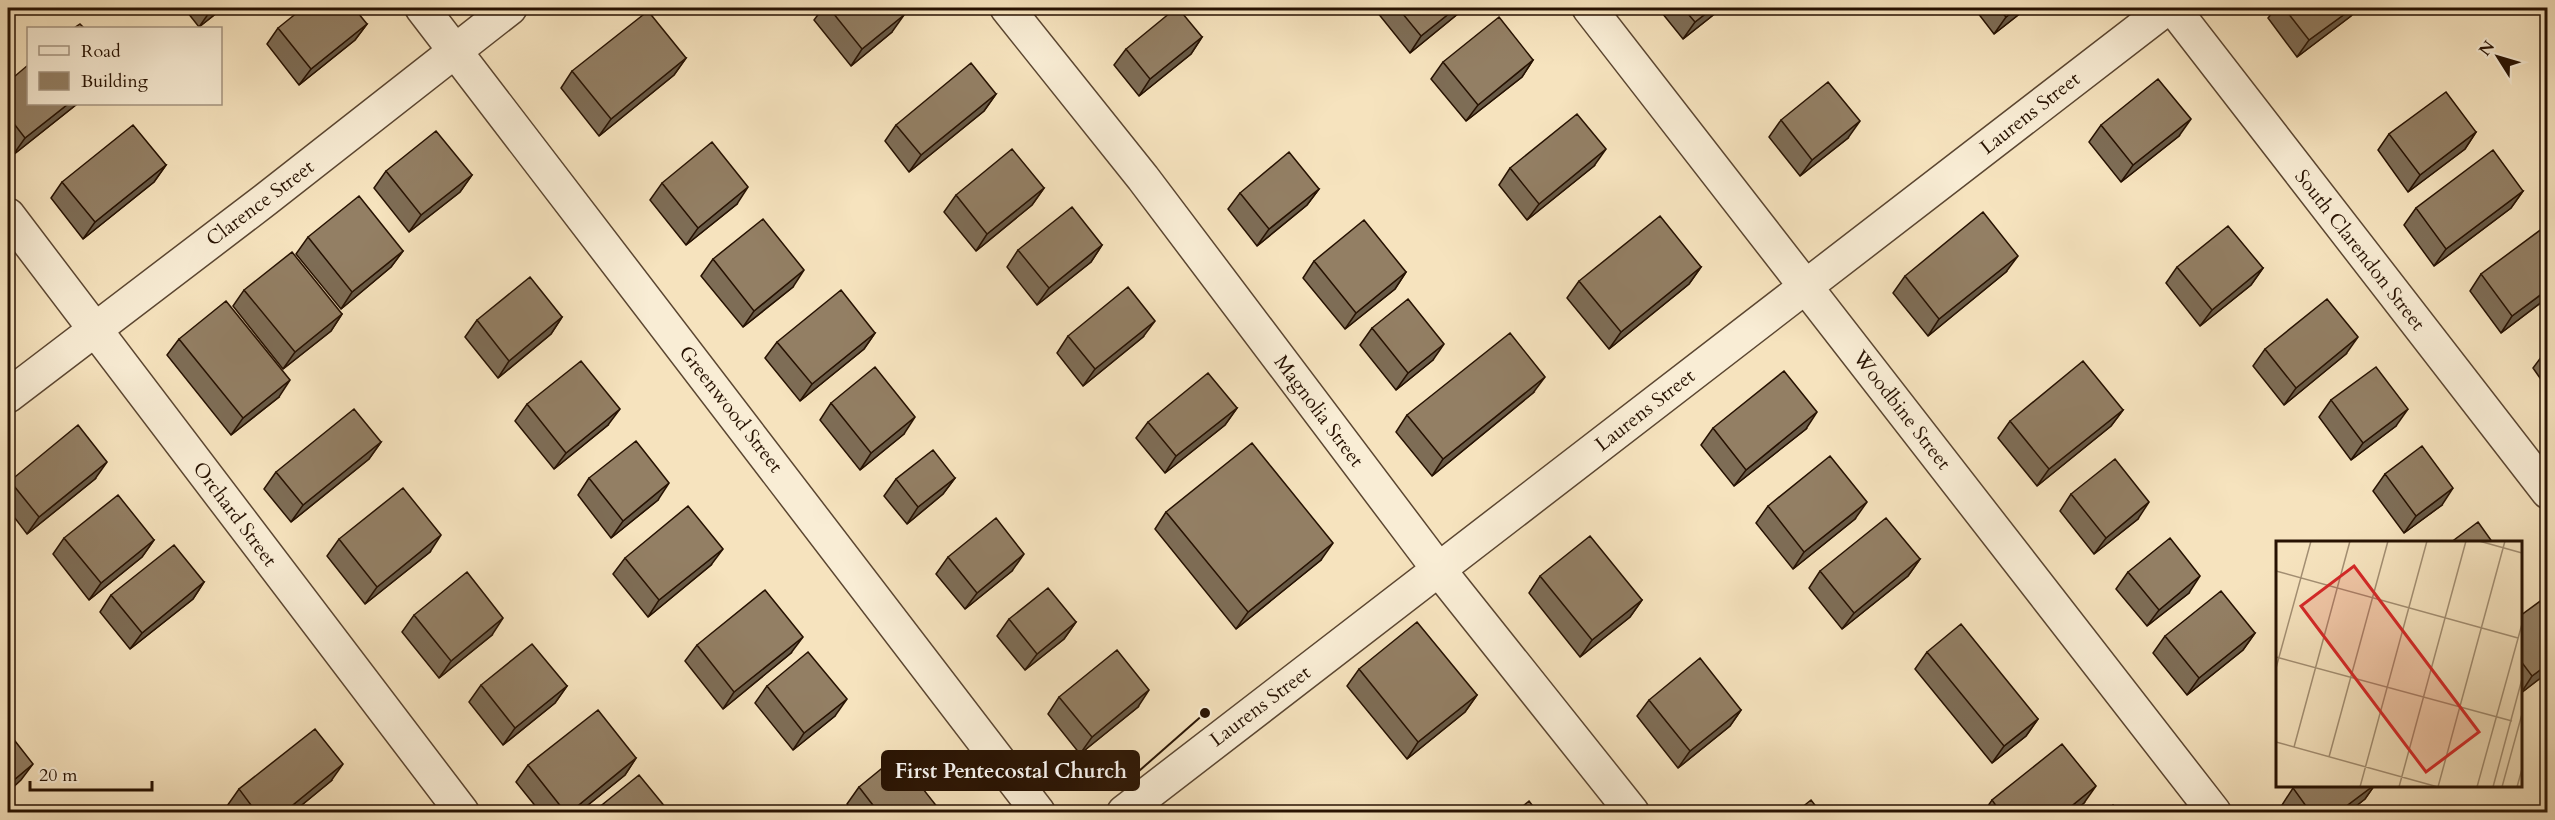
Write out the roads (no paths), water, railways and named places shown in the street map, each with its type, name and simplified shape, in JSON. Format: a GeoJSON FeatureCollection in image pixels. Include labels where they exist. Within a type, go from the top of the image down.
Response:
{"type":"FeatureCollection","features":[{"type":"Feature","properties":{"kind":"street","name":"Greenwood Street"},"geometry":{"type":"LineString","coordinates":[[422,8],[1038,813]]}},
{"type":"Feature","properties":{"kind":"street","name":"Clarence Street"},"geometry":{"type":"LineString","coordinates":[[8,396],[95,327],[265,200],[510,8]]}},
{"type":"Feature","properties":{"kind":"street","name":"Magnolia Street"},"geometry":{"type":"LineString","coordinates":[[1007,8],[1143,178],[1439,570],[1632,813]]}},
{"type":"Feature","properties":{"kind":"street","name":"Woodbine Street"},"geometry":{"type":"LineString","coordinates":[[1589,8],[2214,813]]}},
{"type":"Feature","properties":{"kind":"street","name":"Laurens Street"},"geometry":{"type":"LineString","coordinates":[[1124,813],[2167,8]]}},
{"type":"Feature","properties":{"kind":"street","name":"South Clarendon Street"},"geometry":{"type":"LineString","coordinates":[[2173,8],[2547,492]]}},
{"type":"Feature","properties":{"kind":"street","name":"Orchard Street"},"geometry":{"type":"LineString","coordinates":[[8,215],[462,813]]}},
{"type":"Feature","properties":{"kind":"place","name":"First Pentecostal Church"},"geometry":{"type":"Point","coordinates":[1205,713]}}]}
